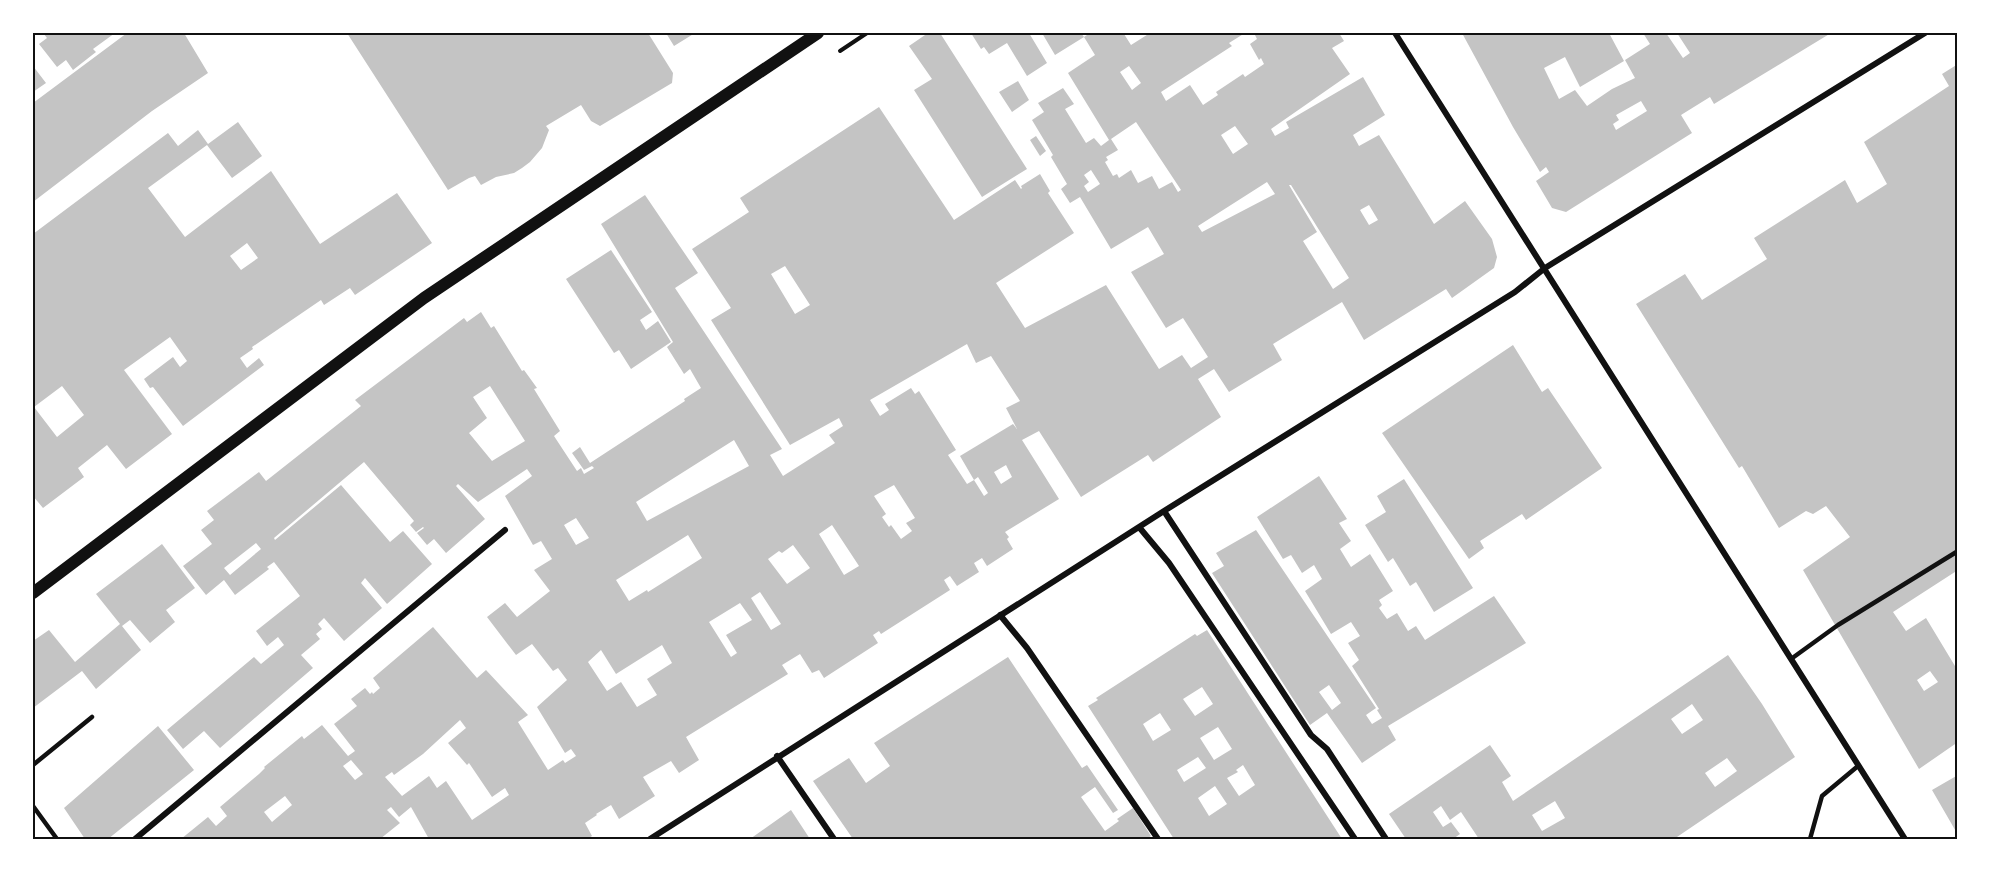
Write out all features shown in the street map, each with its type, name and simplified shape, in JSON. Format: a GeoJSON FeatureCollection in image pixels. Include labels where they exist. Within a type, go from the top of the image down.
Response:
{"type":"FeatureCollection","features":[{"type":"Feature","properties":{"kind":"main road"},"geometry":{"type":"LineString","coordinates":[[33,593],[424,298],[818,33]]}},
{"type":"Feature","properties":{"kind":"street"},"geometry":{"type":"LineString","coordinates":[[1395,33],[1905,839]]}},
{"type":"Feature","properties":{"kind":"street"},"geometry":{"type":"LineString","coordinates":[[650,839],[1164,511],[1515,292],[1545,268],[1925,33]]}},
{"type":"Feature","properties":{"kind":"street"},"geometry":{"type":"LineString","coordinates":[[1164,511],[1311,735],[1327,749],[1386,839]]}},
{"type":"Feature","properties":{"kind":"street"},"geometry":{"type":"LineString","coordinates":[[1139,527],[1169,563],[1355,839]]}},
{"type":"Feature","properties":{"kind":"street"},"geometry":{"type":"LineString","coordinates":[[135,839],[505,530]]}},
{"type":"Feature","properties":{"kind":"street"},"geometry":{"type":"LineString","coordinates":[[1000,615],[1027,648],[1158,839]]}},
{"type":"Feature","properties":{"kind":"street"},"geometry":{"type":"LineString","coordinates":[[777,756],[834,839]]}},
{"type":"Feature","properties":{"kind":"lane"},"geometry":{"type":"LineString","coordinates":[[1791,659],[1838,625],[1958,551]]}},
{"type":"Feature","properties":{"kind":"lane"},"geometry":{"type":"LineString","coordinates":[[33,765],[92,717]]}},
{"type":"Feature","properties":{"kind":"lane"},"geometry":{"type":"LineString","coordinates":[[1809,839],[1822,796],[1858,766]]}},
{"type":"Feature","properties":{"kind":"lane"},"geometry":{"type":"LineString","coordinates":[[33,806],[57,839]]}},
{"type":"Feature","properties":{"kind":"path"},"geometry":{"type":"LineString","coordinates":[[838,53],[867,33]]}},
{"type":"Feature","properties":{"kind":"building"},"geometry":{"type":"Polygon","coordinates":[[[43,33],[115,33],[93,49],[96,52],[73,70],[66,60],[57,67],[39,44],[47,38],[43,33]]]}},
{"type":"Feature","properties":{"kind":"building"},"geometry":{"type":"Polygon","coordinates":[[[127,33],[184,33],[208,73],[152,111],[33,202],[33,103],[127,33]]]}},
{"type":"Feature","properties":{"kind":"building"},"geometry":{"type":"Polygon","coordinates":[[[347,33],[648,33],[673,73],[672,83],[600,126],[591,121],[581,105],[546,126],[549,130],[542,148],[522,168],[481,185],[475,176],[448,190],[347,33]]]}},
{"type":"Feature","properties":{"kind":"building"},"geometry":{"type":"Polygon","coordinates":[[[666,33],[695,33],[674,46],[666,33]]]}},
{"type":"Feature","properties":{"kind":"building"},"geometry":{"type":"Polygon","coordinates":[[[928,33],[940,33],[1027,169],[982,197],[914,90],[932,79],[909,46],[928,33]]]}},
{"type":"Feature","properties":{"kind":"building"},"geometry":{"type":"Polygon","coordinates":[[[971,33],[1029,33],[1047,63],[1027,76],[1007,43],[989,54],[984,47],[981,49],[971,33]]]}},
{"type":"Feature","properties":{"kind":"building"},"geometry":{"type":"Polygon","coordinates":[[[1042,33],[1081,33],[1084,37],[1055,55],[1042,33]]]}},
{"type":"Feature","properties":{"kind":"building"},"geometry":{"type":"Polygon","coordinates":[[[1090,33],[1126,33],[1124,34],[1131,45],[1150,33],[1245,33],[1229,43],[1232,46],[1161,92],[1166,101],[1190,85],[1203,105],[1218,95],[1216,92],[1243,74],[1245,77],[1264,64],[1261,58],[1259,60],[1250,44],[1257,39],[1254,33],[1339,33],[1344,41],[1332,48],[1350,74],[1271,129],[1275,136],[1289,128],[1286,122],[1363,77],[1385,115],[1353,135],[1359,146],[1379,135],[1434,224],[1465,201],[1492,239],[1497,257],[1494,268],[1452,298],[1446,289],[1364,340],[1342,302],[1273,344],[1282,360],[1229,392],[1214,369],[1198,379],[1221,417],[1153,462],[1148,455],[1081,497],[1039,431],[1022,440],[1059,499],[1005,532],[1013,549],[987,566],[982,558],[974,563],[979,572],[957,586],[950,576],[944,580],[950,590],[881,634],[879,631],[873,635],[878,643],[824,678],[819,670],[812,673],[800,654],[782,665],[788,674],[686,737],[699,760],[679,773],[671,761],[643,777],[655,796],[619,819],[611,805],[596,814],[585,823],[592,836],[587,839],[429,839],[411,807],[399,817],[391,807],[387,810],[400,823],[380,839],[181,839],[208,817],[216,826],[227,816],[220,807],[302,736],[304,739],[322,725],[348,756],[355,751],[334,724],[357,706],[351,699],[365,688],[373,694],[380,688],[373,678],[433,627],[477,678],[486,670],[528,715],[518,722],[548,770],[563,760],[565,763],[576,756],[571,749],[565,753],[537,707],[567,680],[558,668],[553,671],[532,644],[516,655],[487,617],[505,603],[517,617],[550,591],[534,570],[552,559],[541,541],[533,545],[505,496],[532,476],[527,469],[478,502],[458,484],[456,486],[485,519],[446,553],[434,539],[427,545],[417,533],[424,528],[416,532],[410,525],[414,521],[364,462],[274,538],[275,540],[341,485],[390,542],[403,531],[432,564],[387,604],[365,578],[361,583],[382,608],[344,641],[324,618],[318,624],[322,629],[316,634],[320,639],[301,655],[313,668],[220,748],[204,731],[183,749],[167,730],[254,657],[261,664],[284,645],[278,637],[267,646],[256,631],[300,596],[274,562],[267,567],[269,569],[235,595],[224,580],[206,595],[183,566],[212,544],[201,530],[214,520],[207,511],[259,472],[266,481],[361,406],[355,400],[464,318],[467,322],[481,312],[491,328],[494,326],[522,371],[524,370],[537,388],[534,389],[560,431],[554,436],[577,471],[581,468],[584,474],[594,468],[592,466],[584,470],[572,453],[580,447],[590,463],[685,401],[684,399],[701,388],[690,369],[684,374],[667,347],[673,342],[601,224],[645,195],[698,273],[675,288],[782,449],[770,455],[783,476],[835,443],[829,435],[843,426],[839,418],[790,445],[711,320],[731,308],[692,249],[749,212],[740,198],[879,107],[954,220],[1015,180],[1021,189],[1021,186],[1040,174],[1050,191],[1048,193],[1074,233],[996,283],[1025,328],[1106,285],[1159,369],[1182,355],[1191,368],[1208,357],[1183,318],[1166,328],[1131,272],[1164,254],[1148,227],[1111,249],[1080,197],[1070,203],[1061,189],[1067,184],[1032,120],[1044,112],[1038,103],[1063,88],[1074,104],[1065,109],[1086,143],[1094,138],[1101,146],[1109,140],[1068,73],[1095,55],[1084,37],[1090,33]],[[1129,66],[1120,72],[1132,90],[1141,83],[1129,66]],[[1136,122],[1111,139],[1118,150],[1106,157],[1108,160],[1105,162],[1113,176],[1117,174],[1119,178],[1131,170],[1138,183],[1152,176],[1159,189],[1172,182],[1178,192],[1181,190],[1136,122]],[[1235,126],[1221,135],[1233,154],[1248,144],[1235,126]],[[1091,170],[1084,175],[1089,182],[1084,186],[1088,192],[1100,184],[1091,170]],[[1267,182],[1198,226],[1202,232],[1275,194],[1267,182]],[[1289,185],[1317,232],[1303,241],[1333,289],[1349,278],[1289,185]],[[1369,205],[1360,210],[1369,225],[1378,220],[1369,205]],[[785,266],[771,274],[795,314],[810,305],[785,266]],[[967,344],[870,400],[880,416],[889,410],[885,404],[911,388],[915,394],[919,391],[956,450],[948,455],[967,484],[974,480],[960,456],[1013,424],[1017,429],[1006,408],[1020,401],[991,356],[976,363],[967,344]],[[490,386],[473,397],[487,418],[469,433],[492,461],[525,441],[490,386]],[[734,440],[636,502],[647,521],[749,466],[734,440]],[[1006,465],[994,472],[1001,484],[1012,477],[1006,465]],[[978,477],[974,480],[984,496],[988,493],[978,477]],[[894,485],[874,496],[886,514],[882,517],[889,527],[891,525],[901,539],[912,531],[906,523],[915,518],[894,485]],[[576,518],[564,525],[576,545],[589,538],[576,518]],[[832,525],[819,534],[844,575],[859,566],[832,525]],[[688,535],[616,580],[629,601],[647,590],[648,592],[702,558],[688,535]],[[256,543],[224,568],[230,575],[261,549],[256,543]],[[793,545],[768,559],[787,584],[810,568],[793,545]],[[760,592],[751,598],[771,630],[781,624],[760,592]],[[740,603],[709,622],[731,657],[737,653],[726,635],[752,620],[740,603]],[[662,645],[616,674],[601,650],[588,662],[607,691],[621,682],[637,707],[657,695],[647,679],[672,663],[662,645]],[[460,720],[423,754],[394,775],[392,772],[385,777],[402,796],[429,776],[437,788],[446,781],[472,820],[509,795],[505,788],[492,797],[469,763],[467,765],[448,743],[466,728],[460,720]],[[351,760],[343,766],[355,780],[363,774],[351,760]],[[285,796],[264,812],[272,822],[292,805],[285,796]]]}},
{"type":"Feature","properties":{"kind":"building"},"geometry":{"type":"Polygon","coordinates":[[[1462,33],[1609,33],[1624,61],[1580,87],[1565,57],[1544,68],[1559,99],[1575,90],[1587,106],[1612,89],[1635,78],[1625,60],[1650,44],[1643,33],[1666,33],[1683,58],[1690,53],[1677,33],[1831,33],[1714,104],[1710,97],[1681,115],[1692,133],[1566,212],[1552,208],[1536,181],[1549,172],[1546,167],[1540,172],[1462,33]],[[1641,101],[1616,115],[1619,120],[1613,124],[1616,130],[1647,111],[1641,101]]]}},
{"type":"Feature","properties":{"kind":"building"},"geometry":{"type":"Polygon","coordinates":[[[1958,64],[1958,570],[1893,612],[1906,631],[1926,618],[1958,671],[1958,742],[1919,769],[1803,570],[1850,537],[1826,506],[1813,514],[1806,511],[1779,528],[1742,466],[1739,468],[1636,304],[1685,274],[1702,300],[1767,259],[1754,238],[1845,180],[1857,203],[1887,184],[1864,142],[1949,86],[1942,74],[1958,64]],[[1930,671],[1917,680],[1924,691],[1938,682],[1930,671]]]}},
{"type":"Feature","properties":{"kind":"building"},"geometry":{"type":"Polygon","coordinates":[[[33,66],[46,83],[33,92],[33,66]]]}},
{"type":"Feature","properties":{"kind":"building"},"geometry":{"type":"Polygon","coordinates":[[[1018,81],[1029,100],[1012,112],[999,92],[1018,81]]]}},
{"type":"Feature","properties":{"kind":"building"},"geometry":{"type":"Polygon","coordinates":[[[238,122],[262,156],[232,178],[207,145],[148,188],[185,237],[271,171],[320,244],[397,193],[432,243],[355,295],[350,288],[324,305],[321,300],[252,347],[253,349],[240,358],[247,368],[259,358],[264,365],[183,426],[153,387],[150,388],[144,379],[173,357],[180,367],[187,361],[170,337],[124,370],[172,434],[126,469],[107,445],[78,468],[84,477],[43,508],[33,496],[33,234],[168,133],[178,146],[198,130],[208,144],[238,122]],[[247,243],[230,256],[241,270],[258,258],[247,243]],[[62,386],[34,407],[57,437],[84,415],[62,386]]]}},
{"type":"Feature","properties":{"kind":"building"},"geometry":{"type":"Polygon","coordinates":[[[1036,136],[1046,151],[1040,156],[1030,140],[1036,136]]]}},
{"type":"Feature","properties":{"kind":"building"},"geometry":{"type":"Polygon","coordinates":[[[611,250],[652,312],[640,320],[646,330],[658,321],[671,342],[631,369],[619,350],[614,353],[566,279],[611,250]]]}},
{"type":"Feature","properties":{"kind":"building"},"geometry":{"type":"Polygon","coordinates":[[[1513,345],[1542,392],[1548,388],[1602,468],[1526,520],[1522,514],[1480,541],[1484,548],[1469,559],[1382,433],[1513,345]]]}},
{"type":"Feature","properties":{"kind":"building"},"geometry":{"type":"Polygon","coordinates":[[[1319,476],[1347,519],[1339,523],[1351,541],[1340,549],[1351,567],[1370,554],[1393,591],[1379,600],[1382,605],[1379,608],[1387,619],[1397,613],[1408,631],[1416,626],[1425,640],[1494,596],[1526,643],[1388,726],[1396,740],[1362,763],[1327,713],[1310,725],[1212,573],[1224,566],[1216,553],[1256,530],[1376,708],[1366,715],[1372,724],[1382,718],[1377,710],[1379,709],[1352,666],[1359,660],[1348,643],[1360,636],[1351,622],[1331,634],[1305,591],[1322,579],[1314,565],[1302,573],[1291,555],[1283,559],[1257,517],[1319,476]],[[1329,685],[1319,692],[1332,710],[1341,703],[1329,685]]]}},
{"type":"Feature","properties":{"kind":"building"},"geometry":{"type":"Polygon","coordinates":[[[1404,479],[1473,588],[1434,612],[1416,582],[1410,586],[1393,558],[1388,562],[1365,525],[1386,512],[1377,496],[1404,479]]]}},
{"type":"Feature","properties":{"kind":"building"},"geometry":{"type":"Polygon","coordinates":[[[162,544],[195,588],[166,610],[175,622],[150,643],[130,620],[122,626],[141,650],[96,689],[82,671],[33,708],[33,641],[49,630],[75,662],[120,624],[96,594],[162,544]]]}},
{"type":"Feature","properties":{"kind":"building"},"geometry":{"type":"Polygon","coordinates":[[[1207,630],[1342,839],[1174,839],[1088,706],[1098,700],[1096,698],[1195,634],[1197,636],[1207,630]],[[1202,687],[1183,699],[1195,716],[1213,704],[1202,687]],[[1160,713],[1143,724],[1153,741],[1171,730],[1160,713]],[[1218,727],[1200,738],[1214,760],[1232,749],[1218,727]],[[1198,757],[1177,770],[1184,782],[1206,768],[1198,757]],[[1243,765],[1236,770],[1238,772],[1227,778],[1239,796],[1255,785],[1243,765]],[[1215,786],[1198,798],[1209,816],[1227,804],[1215,786]]]}},
{"type":"Feature","properties":{"kind":"building"},"geometry":{"type":"Polygon","coordinates":[[[1728,655],[1795,757],[1674,839],[1479,839],[1461,812],[1450,820],[1441,806],[1433,812],[1443,827],[1451,822],[1460,834],[1453,839],[1406,839],[1389,814],[1490,745],[1511,776],[1502,782],[1513,801],[1728,655]],[[1692,704],[1671,719],[1682,734],[1703,720],[1692,704]],[[1727,758],[1705,773],[1715,787],[1737,771],[1727,758]],[[1555,801],[1532,815],[1542,831],[1565,818],[1555,801]]]}},
{"type":"Feature","properties":{"kind":"building"},"geometry":{"type":"Polygon","coordinates":[[[1008,657],[1082,768],[1087,765],[1118,810],[1113,813],[1095,787],[1081,797],[1105,831],[1133,808],[1151,836],[1146,839],[853,839],[813,781],[849,758],[866,783],[890,766],[874,743],[1008,657]]]}},
{"type":"Feature","properties":{"kind":"building"},"geometry":{"type":"Polygon","coordinates":[[[158,726],[194,770],[108,839],[85,839],[64,808],[158,726]]]}},
{"type":"Feature","properties":{"kind":"building"},"geometry":{"type":"Polygon","coordinates":[[[1958,775],[1958,835],[1932,790],[1958,775]]]}},
{"type":"Feature","properties":{"kind":"building"},"geometry":{"type":"Polygon","coordinates":[[[791,810],[810,839],[750,839],[791,810]]]}}]}
